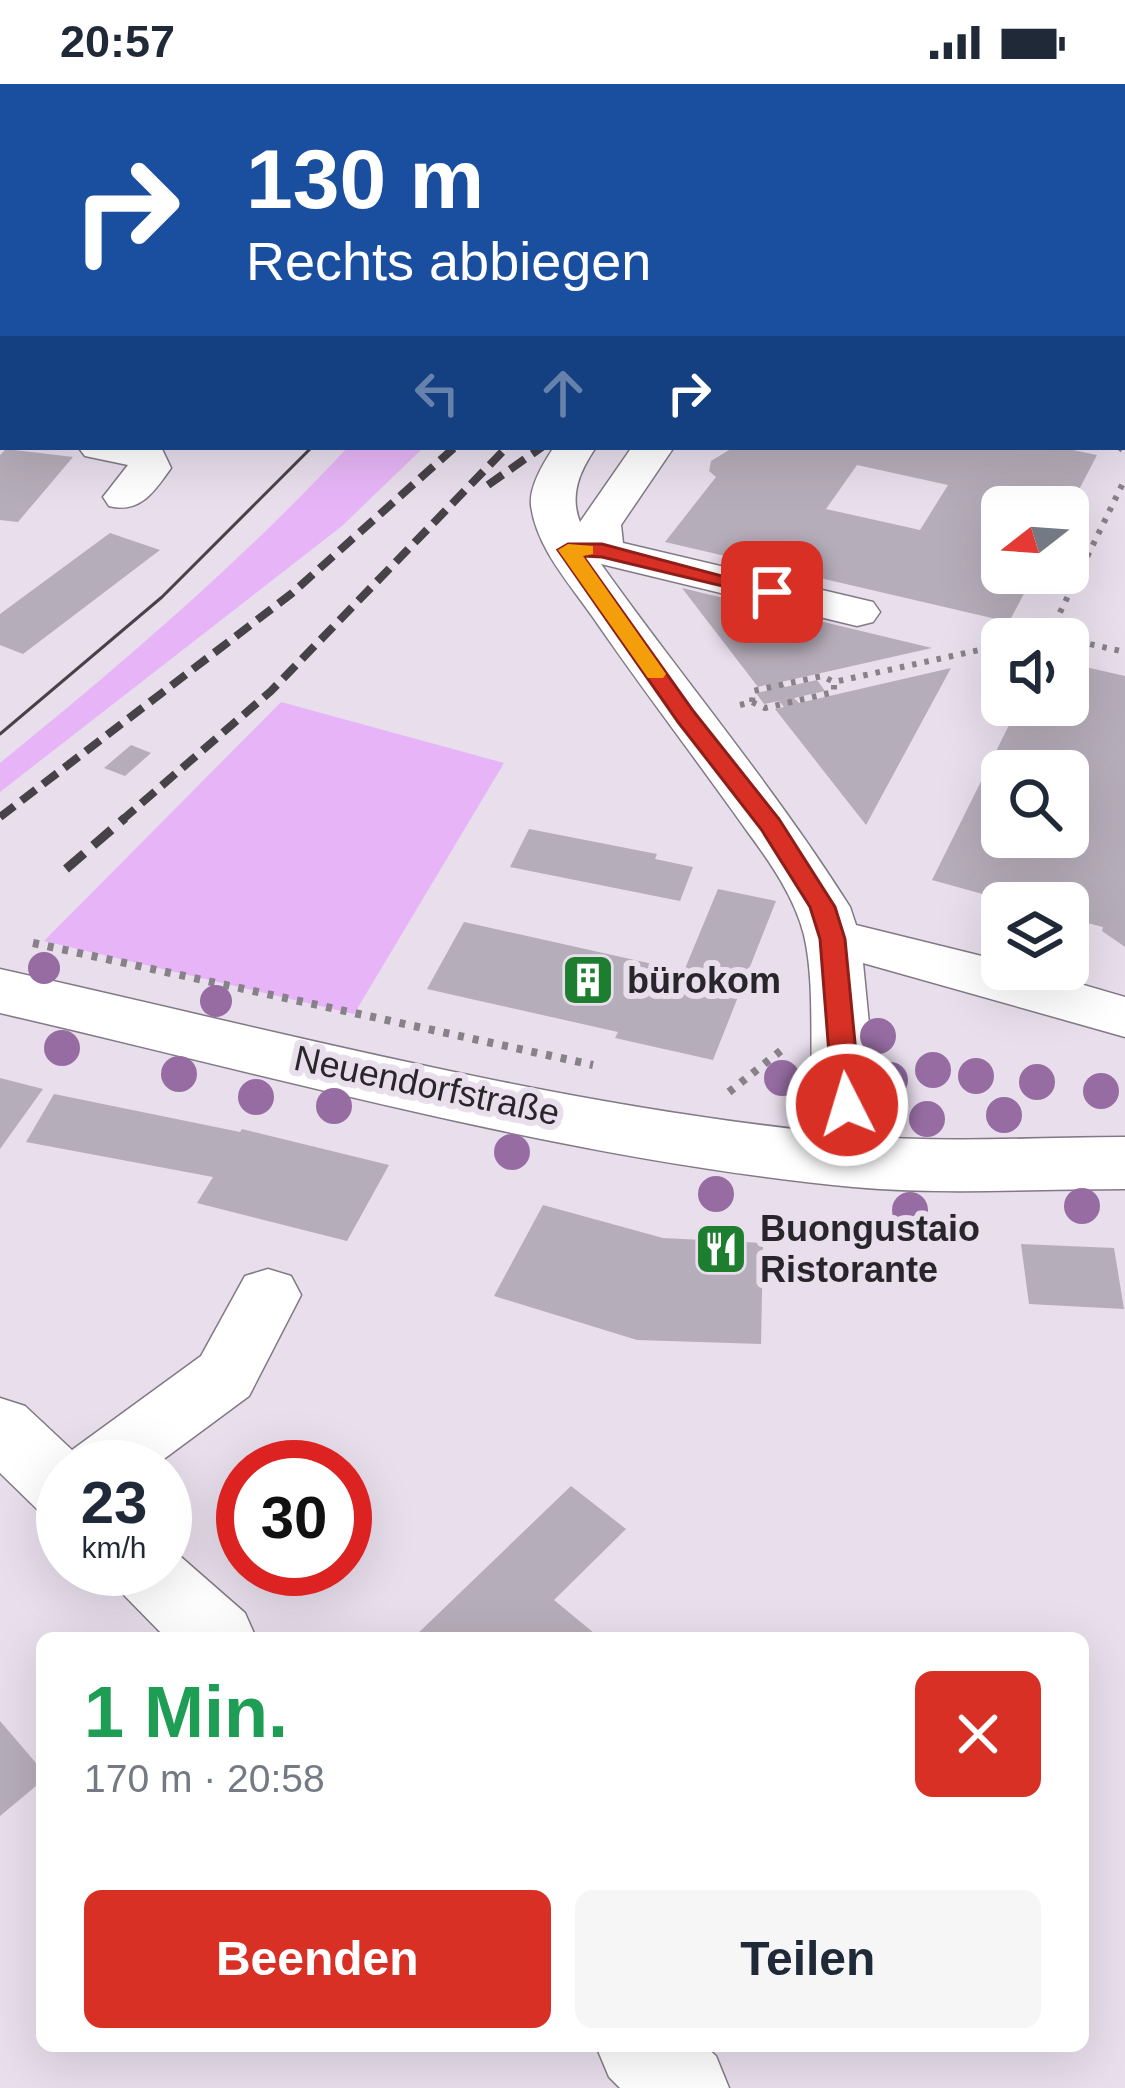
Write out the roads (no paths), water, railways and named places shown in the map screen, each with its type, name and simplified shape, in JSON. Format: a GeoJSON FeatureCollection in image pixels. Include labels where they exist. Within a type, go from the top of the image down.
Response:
{"type":"FeatureCollection","features":[{"type":"Feature","properties":{"kind":"main road","name":"Neuendorfstraße"},"geometry":{"type":"LineString","coordinates":[[7,965],[535,1110],[723,1146],[857,1162],[1125,1162]]}},
{"type":"Feature","properties":{"kind":"street"},"geometry":{"type":"LineString","coordinates":[[115,450],[147,456],[149,468],[124,497]]}},
{"type":"Feature","properties":{"kind":"street"},"geometry":{"type":"LineString","coordinates":[[573,450],[551,502],[604,548],[856,612]]}},
{"type":"Feature","properties":{"kind":"street"},"geometry":{"type":"LineString","coordinates":[[651,450],[598,525],[604,548],[686,717],[807,876],[832,939],[857,1162]]}},
{"type":"Feature","properties":{"kind":"street"},"geometry":{"type":"LineString","coordinates":[[604,548],[777,575]]}},
{"type":"Feature","properties":{"kind":"street"},"geometry":{"type":"LineString","coordinates":[[832,939],[904,952],[1125,1017]]}},
{"type":"Feature","properties":{"kind":"street"},"geometry":{"type":"LineString","coordinates":[[137,1440],[225,1376],[268,1295]]}},
{"type":"Feature","properties":{"kind":"street"},"geometry":{"type":"LineString","coordinates":[[0,1427],[36,1462]]}},
{"type":"Feature","properties":{"kind":"street"},"geometry":{"type":"LineString","coordinates":[[175,1596],[212,1632]]}},
{"type":"Feature","properties":{"kind":"street"},"geometry":{"type":"LineString","coordinates":[[646,2052],[684,2088]]}},
{"type":"Feature","properties":{"kind":"tram line"},"geometry":{"type":"LineString","coordinates":[[0,734],[162,597],[309,450]]}},
{"type":"Feature","properties":{"kind":"railway"},"geometry":{"type":"LineString","coordinates":[[0,817],[291,594],[452,450]]}},
{"type":"Feature","properties":{"kind":"railway"},"geometry":{"type":"LineString","coordinates":[[121,821],[271,691],[504,450]]}},
{"type":"Feature","properties":{"kind":"railway"},"geometry":{"type":"LineString","coordinates":[[488,485],[538,450]]}},
{"type":"Feature","properties":{"kind":"railway"},"geometry":{"type":"LineString","coordinates":[[66,869],[125,818]]}},
{"type":"Feature","properties":{"kind":"place","name":"bürokom"},"geometry":{"type":"Point","coordinates":[588,980]}},
{"type":"Feature","properties":{"kind":"place","name":"Buongustaio Ristorante"},"geometry":{"type":"Point","coordinates":[721,1249]}}]}
